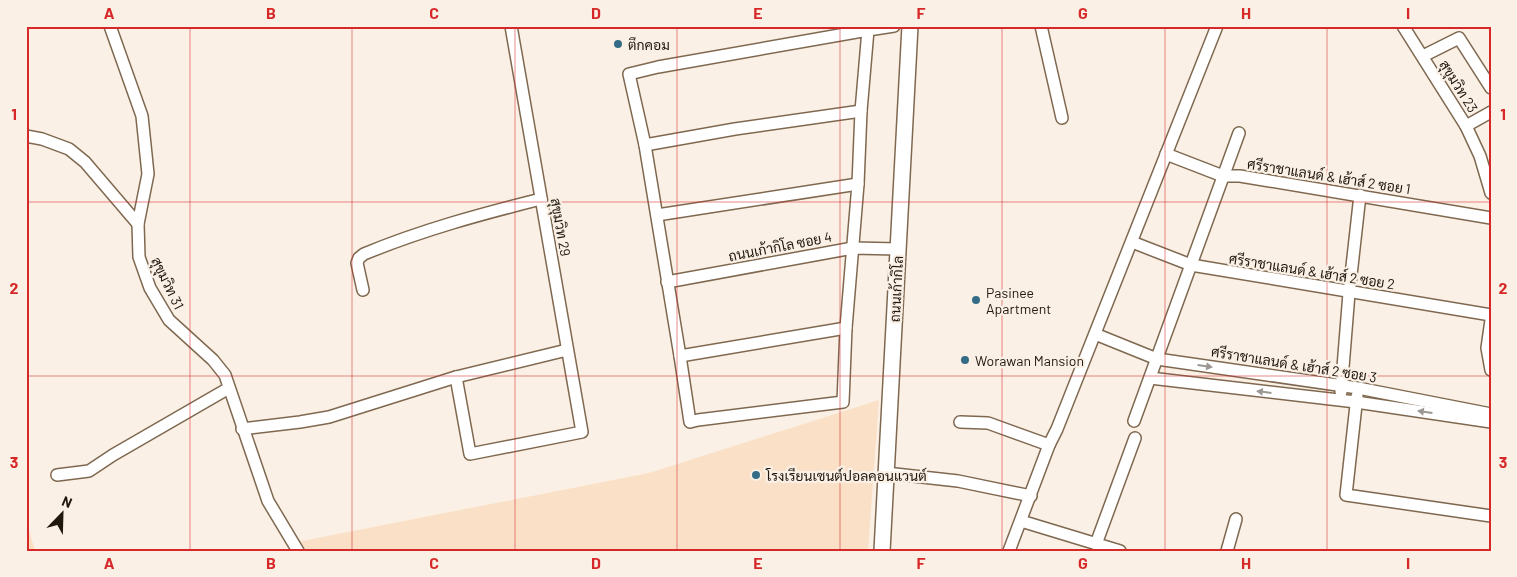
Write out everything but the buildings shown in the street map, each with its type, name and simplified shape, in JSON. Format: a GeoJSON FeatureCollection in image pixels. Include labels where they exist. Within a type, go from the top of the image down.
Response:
{"type":"FeatureCollection","features":[{"type":"Feature","properties":{"kind":"main road","name":"ถนนเก้ากิโล"},"geometry":{"type":"LineString","coordinates":[[882,551],[910,26]]}},
{"type":"Feature","properties":{"kind":"street","name":"สุขุมวิท 31"},"geometry":{"type":"LineString","coordinates":[[110,26],[142,116],[148,174],[138,224],[139,257],[150,288],[169,320],[213,360],[225,375],[268,501],[298,551]]}},
{"type":"Feature","properties":{"kind":"street","name":"สุขุมวิท 29"},"geometry":{"type":"LineString","coordinates":[[456,377],[470,454],[582,432],[511,26]]}},
{"type":"Feature","properties":{"kind":"street"},"geometry":{"type":"LineString","coordinates":[[868,30],[846,328],[843,402],[690,422],[645,145],[629,74],[668,65],[868,30],[894,26]]}},
{"type":"Feature","properties":{"kind":"street"},"geometry":{"type":"LineString","coordinates":[[1041,26],[1062,118]]}},
{"type":"Feature","properties":{"kind":"street"},"geometry":{"type":"LineString","coordinates":[[1009,551],[1049,445],[1217,26]]}},
{"type":"Feature","properties":{"kind":"street","name":"สุขุมวิท 23"},"geometry":{"type":"LineString","coordinates":[[1407,28],[1466,126],[1480,156],[1491,193]]}},
{"type":"Feature","properties":{"kind":"street"},"geometry":{"type":"LineString","coordinates":[[1423,56],[1459,38],[1491,88]]}},
{"type":"Feature","properties":{"kind":"street"},"geometry":{"type":"LineString","coordinates":[[645,145],[735,129],[861,111]]}},
{"type":"Feature","properties":{"kind":"street"},"geometry":{"type":"LineString","coordinates":[[1466,126],[1491,112]]}},
{"type":"Feature","properties":{"kind":"street"},"geometry":{"type":"LineString","coordinates":[[1134,421],[1239,133]]}},
{"type":"Feature","properties":{"kind":"street"},"geometry":{"type":"LineString","coordinates":[[26,136],[42,139],[69,149],[86,162],[138,224]]}},
{"type":"Feature","properties":{"kind":"street","name":"ศรีราชาแลนด์ & เฮ้าส์ 2 ซอย 1"},"geometry":{"type":"LineString","coordinates":[[1166,154],[1223,176],[1240,176],[1491,218]]}},
{"type":"Feature","properties":{"kind":"street"},"geometry":{"type":"LineString","coordinates":[[657,215],[858,184]]}},
{"type":"Feature","properties":{"kind":"street"},"geometry":{"type":"LineString","coordinates":[[1342,401],[1341,385],[1349,293],[1360,195]]}},
{"type":"Feature","properties":{"kind":"street"},"geometry":{"type":"LineString","coordinates":[[363,290],[357,263],[364,254],[421,232],[477,214],[541,199]]}},
{"type":"Feature","properties":{"kind":"street","name":"ศรีราชาแลนด์ & เฮ้าส์ 2 ซอย 2"},"geometry":{"type":"LineString","coordinates":[[1132,242],[1191,265],[1349,293],[1491,315]]}},
{"type":"Feature","properties":{"kind":"street","name":"ถนนเก้ากิโล ซอย 4"},"geometry":{"type":"LineString","coordinates":[[667,282],[853,248],[898,249]]}},
{"type":"Feature","properties":{"kind":"street"},"geometry":{"type":"LineString","coordinates":[[1491,320],[1486,348],[1491,370]]}},
{"type":"Feature","properties":{"kind":"street"},"geometry":{"type":"LineString","coordinates":[[680,356],[846,328]]}},
{"type":"Feature","properties":{"kind":"street","name":"ศรีราชาแลนด์ & เฮ้าส์ 2 ซอย 3"},"geometry":{"type":"LineString","coordinates":[[1095,334],[1157,359],[1341,385],[1491,414]]}},
{"type":"Feature","properties":{"kind":"street"},"geometry":{"type":"LineString","coordinates":[[242,429],[329,417],[456,377],[567,350]]}},
{"type":"Feature","properties":{"kind":"street","name":"ศรีราชาแลนด์ & เฮ้าส์ 2 ซอย 3"},"geometry":{"type":"LineString","coordinates":[[1150,378],[1356,402],[1491,422]]}},
{"type":"Feature","properties":{"kind":"street"},"geometry":{"type":"LineString","coordinates":[[57,475],[90,471],[113,455],[229,388]]}},
{"type":"Feature","properties":{"kind":"street"},"geometry":{"type":"LineString","coordinates":[[1358,388],[1346,495],[1491,516]]}},
{"type":"Feature","properties":{"kind":"street"},"geometry":{"type":"LineString","coordinates":[[960,422],[988,422],[1049,445]]}},
{"type":"Feature","properties":{"kind":"street"},"geometry":{"type":"LineString","coordinates":[[1096,544],[1135,438]]}},
{"type":"Feature","properties":{"kind":"street"},"geometry":{"type":"LineString","coordinates":[[886,473],[958,481],[1031,496]]}},
{"type":"Feature","properties":{"kind":"street"},"geometry":{"type":"LineString","coordinates":[[1227,551],[1236,519]]}},
{"type":"Feature","properties":{"kind":"street"},"geometry":{"type":"LineString","coordinates":[[1021,521],[1120,551]]}},
{"type":"Feature","properties":{"kind":"shaded area","name":"โรงเรียนเซนต์ปอลคอนแวนต์"},"geometry":{"type":"Polygon","coordinates":[[[879,400],[868,551],[303,551],[297,542],[649,473],[879,400]]]}},
{"type":"Feature","properties":{"kind":"shaded area"},"geometry":{"type":"Polygon","coordinates":[[[26,520],[35,551],[26,551],[26,520]]]}},
{"type":"Feature","properties":{"kind":"place","name":"ตึกคอม"},"geometry":{"type":"Point","coordinates":[618,44]}},
{"type":"Feature","properties":{"kind":"place","name":"Pasinee Apartment"},"geometry":{"type":"Point","coordinates":[976,300]}},
{"type":"Feature","properties":{"kind":"place","name":"Worawan Mansion"},"geometry":{"type":"Point","coordinates":[965,360]}},
{"type":"Feature","properties":{"kind":"place","name":"โรงเรียนเซนต์ปอลคอนแวนต์"},"geometry":{"type":"Point","coordinates":[756,475]}}]}
